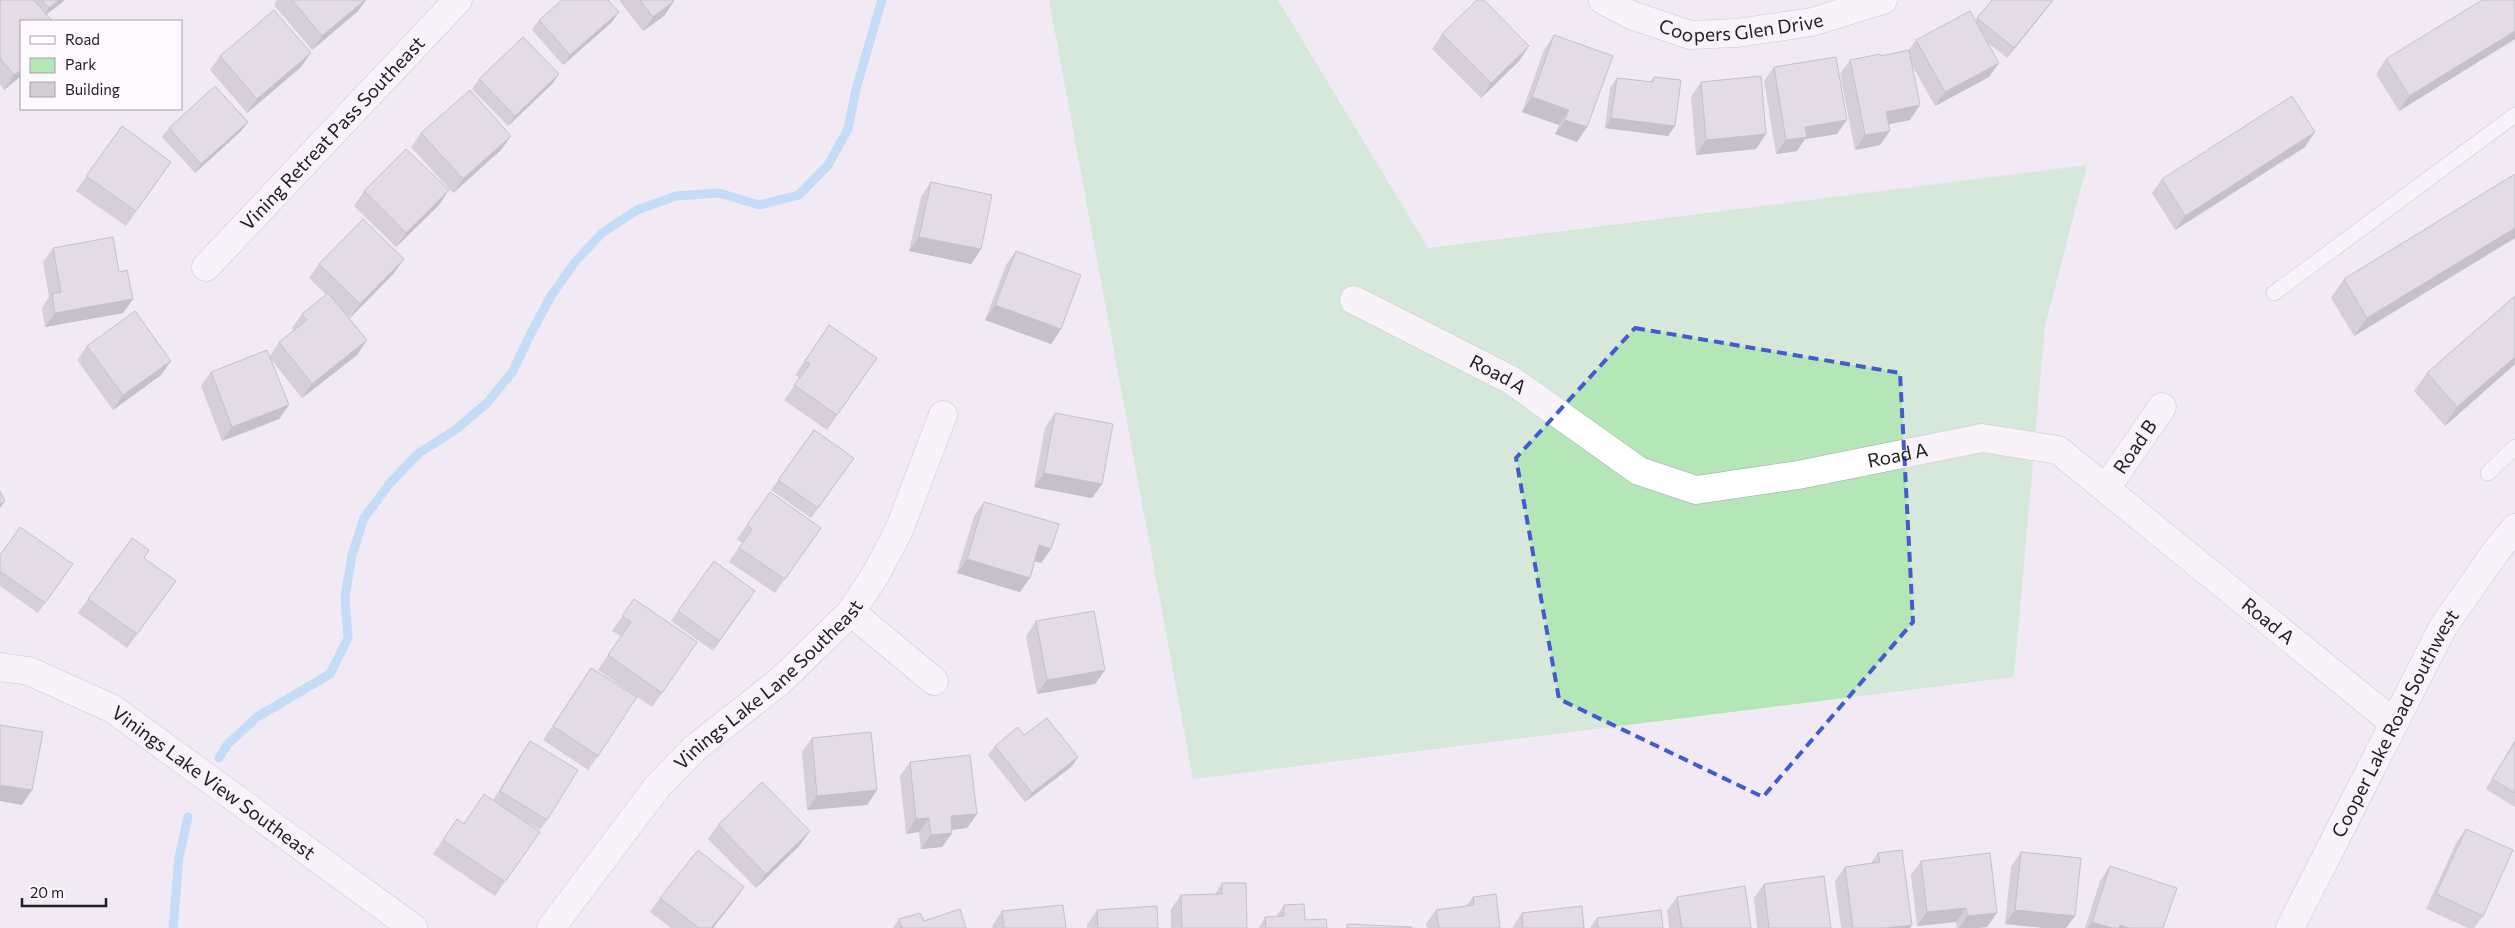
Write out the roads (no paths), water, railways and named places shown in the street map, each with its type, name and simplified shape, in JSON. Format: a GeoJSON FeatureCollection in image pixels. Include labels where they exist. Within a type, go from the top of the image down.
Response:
{"type":"FeatureCollection","features":[{"type":"Feature","properties":{"kind":"street","name":"Vining Retreat Pass Southeast"},"geometry":{"type":"LineString","coordinates":[[206,267],[458,0]]}},
{"type":"Feature","properties":{"kind":"street","name":"Coopers Glen Drive"},"geometry":{"type":"LineString","coordinates":[[1603,0],[1631,15],[1690,35],[1737,33],[1812,22],[1883,0]]}},
{"type":"Feature","properties":{"kind":"street","name":"Road A"},"geometry":{"type":"LineString","coordinates":[[1354,300],[1511,380],[1639,471],[1696,490],[1798,475],[1982,438],[2058,450],[2107,487],[2394,723]]}},
{"type":"Feature","properties":{"kind":"street","name":"Road B"},"geometry":{"type":"LineString","coordinates":[[2107,487],[2162,407]]}},
{"type":"Feature","properties":{"kind":"street","name":"Vinings Lake Lane Southeast"},"geometry":{"type":"LineString","coordinates":[[551,928],[656,788],[695,748],[779,682],[851,612],[876,574],[899,530],[943,415]]}},
{"type":"Feature","properties":{"kind":"street","name":"Cooper Lake Road Southwest"},"geometry":{"type":"LineString","coordinates":[[2290,928],[2443,627],[2497,550],[2515,528]]}},
{"type":"Feature","properties":{"kind":"street"},"geometry":{"type":"LineString","coordinates":[[851,612],[934,681]]}},
{"type":"Feature","properties":{"kind":"street","name":"Vinings Lake View Southeast"},"geometry":{"type":"LineString","coordinates":[[0,667],[29,671],[113,709],[413,928]]}},
{"type":"Feature","properties":{"kind":"lane"},"geometry":{"type":"LineString","coordinates":[[2274,293],[2515,115]]}},
{"type":"Feature","properties":{"kind":"lane"},"geometry":{"type":"LineString","coordinates":[[2488,473],[2515,446]]}},
{"type":"Feature","properties":{"kind":"waterway"},"geometry":{"type":"LineString","coordinates":[[219,758],[227,745],[257,717],[330,674],[348,638],[345,597],[352,555],[364,518],[390,483],[419,453],[455,430],[487,403],[513,371],[551,296],[575,262],[602,233],[637,210],[676,196],[719,193],[759,205],[799,195],[828,165],[848,129],[856,89],[882,0]]}},
{"type":"Feature","properties":{"kind":"waterway"},"geometry":{"type":"LineString","coordinates":[[173,928],[179,857],[188,817]]}}]}
